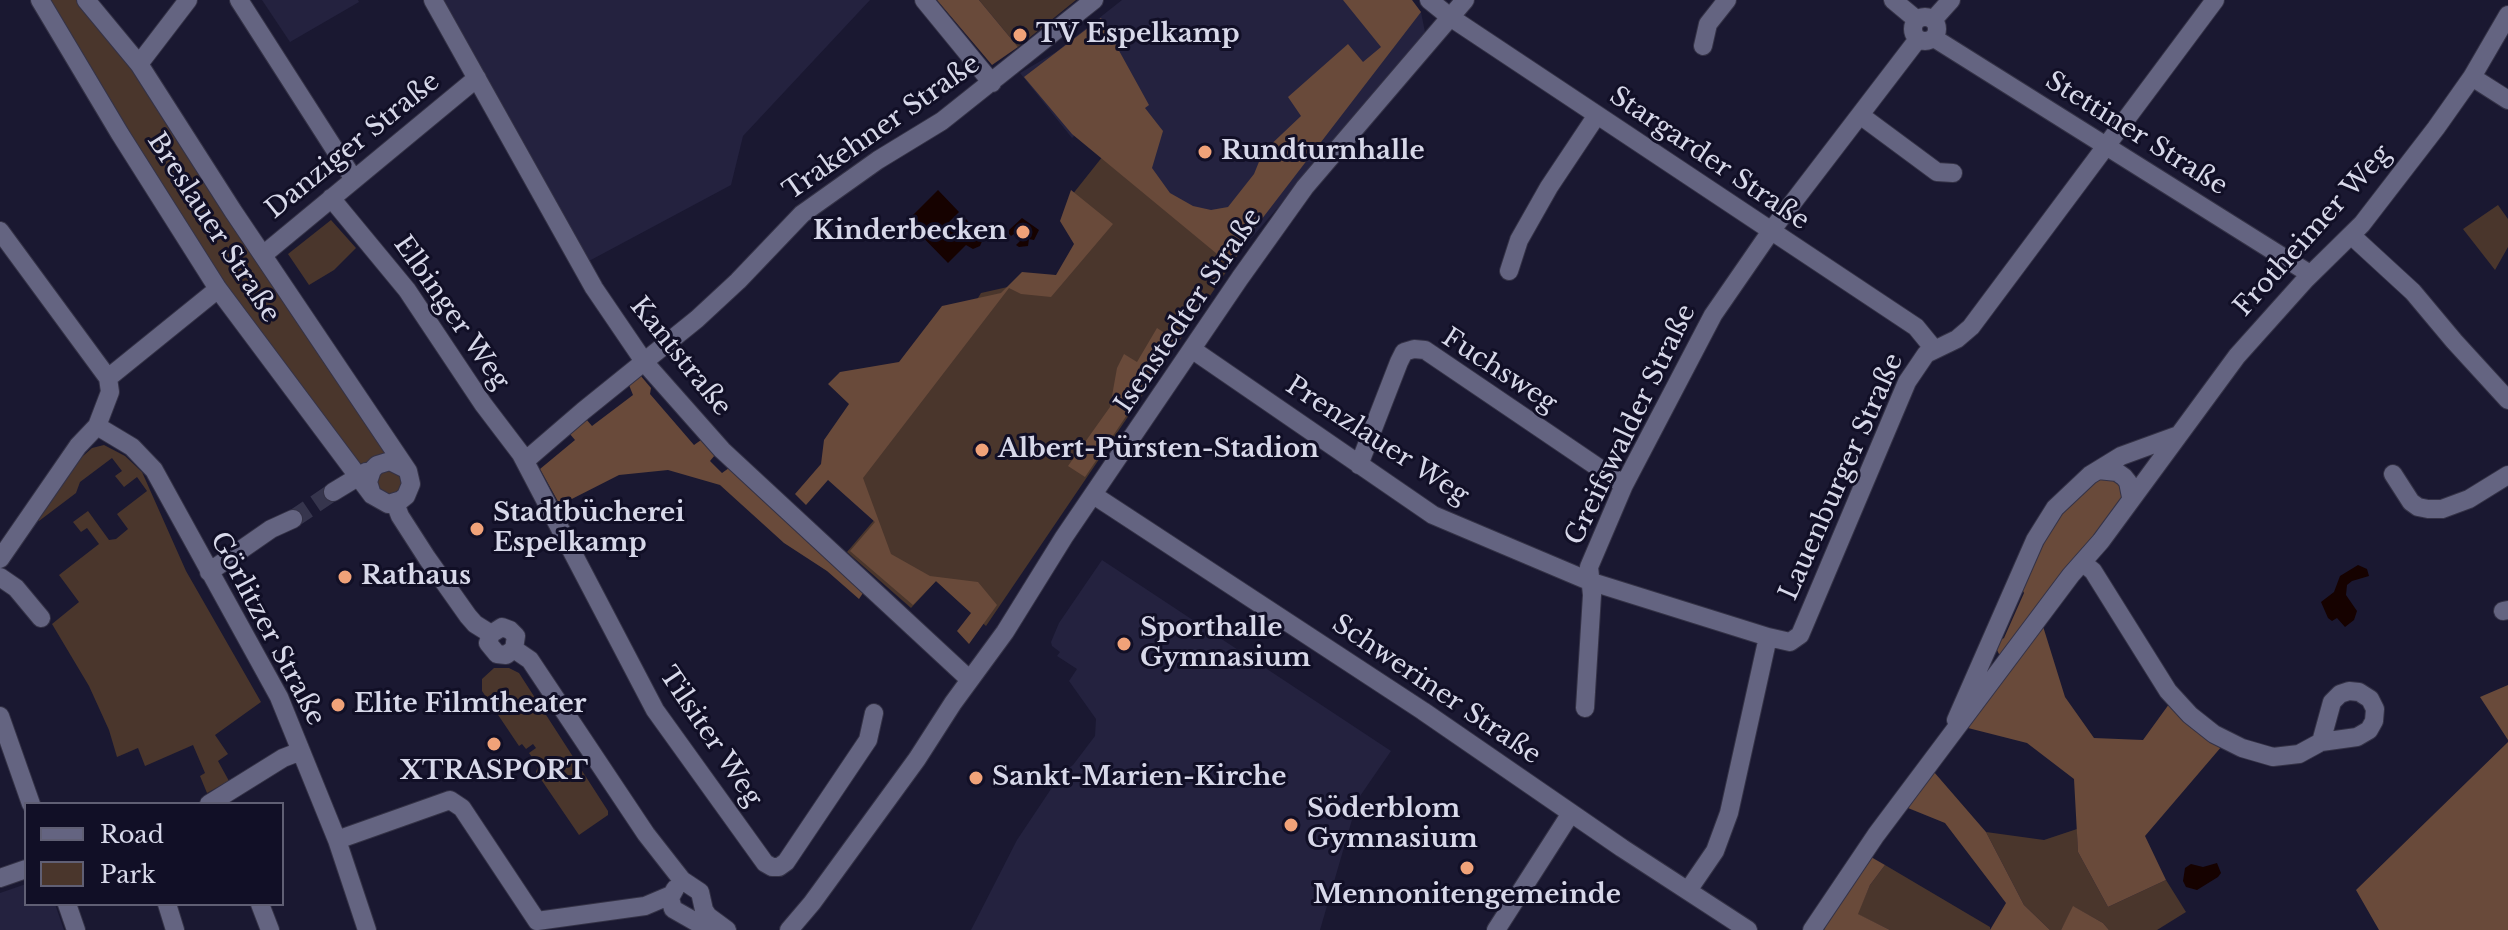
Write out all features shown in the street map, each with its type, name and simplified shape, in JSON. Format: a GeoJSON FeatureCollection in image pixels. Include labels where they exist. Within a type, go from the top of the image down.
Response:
{"type":"FeatureCollection","features":[{"type":"Feature","properties":{"kind":"street","name":"Breslauer Straße"},"geometry":{"type":"LineString","coordinates":[[40,0],[218,289],[364,473]]}},
{"type":"Feature","properties":{"kind":"street","name":"Breslauer Straße"},"geometry":{"type":"LineString","coordinates":[[86,0],[139,64],[408,471]]}},
{"type":"Feature","properties":{"kind":"street"},"geometry":{"type":"LineString","coordinates":[[139,64],[188,0]]}},
{"type":"Feature","properties":{"kind":"street"},"geometry":{"type":"LineString","coordinates":[[239,0],[353,178]]}},
{"type":"Feature","properties":{"kind":"street","name":"Kantstraße"},"geometry":{"type":"LineString","coordinates":[[433,0],[594,288],[645,363],[731,458],[970,680]]}},
{"type":"Feature","properties":{"kind":"street"},"geometry":{"type":"LineString","coordinates":[[924,0],[992,83]]}},
{"type":"Feature","properties":{"kind":"street","name":"Trakehner Straße"},"geometry":{"type":"LineString","coordinates":[[525,461],[645,363],[738,281],[802,214],[878,160],[942,121],[1094,0]]}},
{"type":"Feature","properties":{"kind":"street"},"geometry":{"type":"LineString","coordinates":[[1429,0],[1450,17]]}},
{"type":"Feature","properties":{"kind":"street","name":"Isenstedter Straße"},"geometry":{"type":"LineString","coordinates":[[789,930],[917,759],[1240,278],[1311,179],[1465,0]]}},
{"type":"Feature","properties":{"kind":"street"},"geometry":{"type":"LineString","coordinates":[[1703,46],[1708,24],[1727,0]]}},
{"type":"Feature","properties":{"kind":"street","name":"Stettiner Straße"},"geometry":{"type":"LineString","coordinates":[[1893,0],[1925,29],[2310,274]]}},
{"type":"Feature","properties":{"kind":"street","name":"Greifswalder Straße"},"geometry":{"type":"LineString","coordinates":[[1585,708],[1592,595],[1589,567],[1624,485],[1713,315],[1771,231],[1925,29],[1951,0]]}},
{"type":"Feature","properties":{"kind":"street","name":"Lauenburger Straße"},"geometry":{"type":"LineString","coordinates":[[1768,637],[1790,642],[1800,635],[1907,382],[1920,361],[1971,327],[2215,0]]}},
{"type":"Feature","properties":{"kind":"street","name":"Frotheimer Weg"},"geometry":{"type":"LineString","coordinates":[[1812,930],[1872,842],[2237,356],[2310,274],[2351,235],[2390,188],[2472,77],[2508,15]]}},
{"type":"Feature","properties":{"kind":"street","name":"Stargarder Straße"},"geometry":{"type":"LineString","coordinates":[[1450,17],[1916,327],[1934,349]]}},
{"type":"Feature","properties":{"kind":"street"},"geometry":{"type":"LineString","coordinates":[[2472,77],[2508,100]]}},
{"type":"Feature","properties":{"kind":"street","name":"Danziger Straße"},"geometry":{"type":"LineString","coordinates":[[263,255],[477,78]]}},
{"type":"Feature","properties":{"kind":"street"},"geometry":{"type":"LineString","coordinates":[[1509,271],[1519,240],[1549,187],[1597,115]]}},
{"type":"Feature","properties":{"kind":"street"},"geometry":{"type":"LineString","coordinates":[[1860,115],[1937,172],[1953,173]]}},
{"type":"Feature","properties":{"kind":"street","name":"Elbinger Weg"},"geometry":{"type":"LineString","coordinates":[[331,198],[407,290],[525,461]]}},
{"type":"Feature","properties":{"kind":"street"},"geometry":{"type":"LineString","coordinates":[[0,231],[108,378],[110,392],[97,426],[78,446],[0,559]]}},
{"type":"Feature","properties":{"kind":"street"},"geometry":{"type":"LineString","coordinates":[[2351,235],[2413,292],[2508,400]]}},
{"type":"Feature","properties":{"kind":"street"},"geometry":{"type":"LineString","coordinates":[[108,378],[218,289]]}},
{"type":"Feature","properties":{"kind":"street","name":"Fuchsweg"},"geometry":{"type":"LineString","coordinates":[[1359,465],[1399,362],[1404,352],[1414,349],[1425,350],[1624,485]]}},
{"type":"Feature","properties":{"kind":"street","name":"Prenzlauer Weg"},"geometry":{"type":"LineString","coordinates":[[1193,350],[1433,515],[1589,581],[1768,637]]}},
{"type":"Feature","properties":{"kind":"street","name":"Görlitzer Straße"},"geometry":{"type":"LineString","coordinates":[[97,426],[132,447],[154,470],[279,697],[337,840],[367,930]]}},
{"type":"Feature","properties":{"kind":"street","name":"Frotheimer Weg"},"geometry":{"type":"LineString","coordinates":[[1952,734],[1958,713],[2035,540],[2055,508],[2076,486],[2121,456],[2176,436]]}},
{"type":"Feature","properties":{"kind":"street"},"geometry":{"type":"LineString","coordinates":[[333,492],[377,465],[390,461],[397,462],[408,471],[411,479],[409,490],[395,503],[382,502],[372,495],[364,473]]}},
{"type":"Feature","properties":{"kind":"street","name":"Tilsiter Weg"},"geometry":{"type":"LineString","coordinates":[[525,461],[655,710],[765,863],[779,867],[786,862],[868,740],[874,713]]}},
{"type":"Feature","properties":{"kind":"street"},"geometry":{"type":"LineString","coordinates":[[2098,470],[2117,472],[2124,477],[2131,497]]}},
{"type":"Feature","properties":{"kind":"street"},"geometry":{"type":"LineString","coordinates":[[2393,474],[2411,502],[2428,509],[2442,509],[2469,499],[2508,475]]}},
{"type":"Feature","properties":{"kind":"street","name":"Schweriner Straße"},"geometry":{"type":"LineString","coordinates":[[1095,496],[1423,711],[1748,930]]}},
{"type":"Feature","properties":{"kind":"street"},"geometry":{"type":"LineString","coordinates":[[395,503],[400,516],[475,624],[491,634],[497,628],[510,630],[516,636],[514,649],[530,660],[646,834],[677,873],[683,900],[710,930]]}},
{"type":"Feature","properties":{"kind":"street"},"geometry":{"type":"LineString","coordinates":[[209,572],[271,529],[293,519]]}},
{"type":"Feature","properties":{"kind":"street"},"geometry":{"type":"LineString","coordinates":[[2083,563],[2093,571],[2168,691],[2190,715],[2214,734],[2242,748],[2273,757],[2299,754],[2321,742]]}},
{"type":"Feature","properties":{"kind":"street"},"geometry":{"type":"LineString","coordinates":[[0,577],[16,588],[41,618]]}},
{"type":"Feature","properties":{"kind":"street"},"geometry":{"type":"LineString","coordinates":[[1689,889],[1715,851],[1729,813],[1768,637]]}},
{"type":"Feature","properties":{"kind":"street"},"geometry":{"type":"LineString","coordinates":[[1988,647],[1999,660],[2010,659]]}},
{"type":"Feature","properties":{"kind":"street"},"geometry":{"type":"LineString","coordinates":[[1,724],[30,802]]}},
{"type":"Feature","properties":{"kind":"street"},"geometry":{"type":"LineString","coordinates":[[215,802],[283,758],[301,751]]}},
{"type":"Feature","properties":{"kind":"street"},"geometry":{"type":"LineString","coordinates":[[337,840],[450,800],[462,808],[537,921],[683,900],[727,930]]}},
{"type":"Feature","properties":{"kind":"street"},"geometry":{"type":"LineString","coordinates":[[1496,930],[1571,813]]}},
{"type":"Feature","properties":{"kind":"street"},"geometry":{"type":"LineString","coordinates":[[0,878],[24,870]]}},
{"type":"Feature","properties":{"kind":"street","name":"Isenstedter Straße"},"geometry":{"type":"LineString","coordinates":[[800,930],[812,903]]}},
{"type":"Feature","properties":{"kind":"street"},"geometry":{"type":"LineString","coordinates":[[68,906],[76,930]]}},
{"type":"Feature","properties":{"kind":"street"},"geometry":{"type":"LineString","coordinates":[[168,906],[175,930]]}},
{"type":"Feature","properties":{"kind":"street"},"geometry":{"type":"LineString","coordinates":[[261,906],[270,930]]}},
{"type":"Feature","properties":{"kind":"shaded area"},"geometry":{"type":"Polygon","coordinates":[[[262,0],[358,0],[359,2],[290,42],[262,0]]]}},
{"type":"Feature","properties":{"kind":"shaded area"},"geometry":{"type":"Polygon","coordinates":[[[442,0],[870,0],[743,136],[731,185],[589,261],[442,0]]]}},
{"type":"Feature","properties":{"kind":"shaded area"},"geometry":{"type":"Polygon","coordinates":[[[937,0],[979,0],[1018,47],[992,65],[937,0]]]}},
{"type":"Feature","properties":{"kind":"shaded area"},"geometry":{"type":"Polygon","coordinates":[[[1122,0],[1412,0],[1421,12],[1426,37],[1241,250],[1170,209],[1076,134],[1072,138],[1020,73],[1056,52],[1122,0]]]}},
{"type":"Feature","properties":{"kind":"shaded area"},"geometry":{"type":"Polygon","coordinates":[[[1343,0],[1412,0],[1421,12],[1228,263],[1072,134],[1024,77],[1101,18],[1149,105],[1145,108],[1163,131],[1152,168],[1170,193],[1193,206],[1211,210],[1228,207],[1254,174],[1263,152],[1301,116],[1288,97],[1348,44],[1363,62],[1381,47],[1343,0]]]}},
{"type":"Feature","properties":{"kind":"shaded area"},"geometry":{"type":"Polygon","coordinates":[[[938,190],[959,212],[947,224],[954,231],[966,219],[983,239],[980,246],[973,249],[966,245],[948,263],[907,221],[938,190]]]}},
{"type":"Feature","properties":{"kind":"shaded area"},"geometry":{"type":"Polygon","coordinates":[[[1071,190],[1113,224],[1051,297],[1021,294],[1009,288],[863,478],[891,554],[930,576],[978,582],[997,605],[969,644],[957,631],[971,613],[936,581],[913,605],[850,551],[875,522],[828,480],[806,505],[795,494],[821,464],[824,440],[849,404],[828,384],[840,372],[899,362],[942,306],[1001,293],[1022,272],[1056,275],[1074,244],[1060,221],[1071,190]]]}},
{"type":"Feature","properties":{"kind":"shaded area","name":"Kinderbecken"},"geometry":{"type":"Polygon","coordinates":[[[1022,218],[1039,230],[1034,240],[1029,239],[1028,246],[1019,247],[1016,245],[1020,241],[1014,234],[1009,234],[1009,230],[1022,218]]]}},
{"type":"Feature","properties":{"kind":"shaded area"},"geometry":{"type":"Polygon","coordinates":[[[1157,328],[1177,341],[1085,477],[1068,466],[1110,407],[1117,368],[1124,354],[1137,362],[1157,328]]]}},
{"type":"Feature","properties":{"kind":"shaded area"},"geometry":{"type":"Polygon","coordinates":[[[640,375],[651,388],[650,394],[694,445],[701,440],[715,455],[710,461],[722,473],[729,468],[863,593],[859,599],[827,571],[784,543],[720,485],[668,470],[619,475],[560,505],[540,469],[575,440],[569,433],[586,419],[592,426],[633,395],[629,385],[640,375]]]}},
{"type":"Feature","properties":{"kind":"shaded area"},"geometry":{"type":"Polygon","coordinates":[[[2100,473],[2113,474],[2126,495],[2004,656],[1999,654],[1994,644],[2004,638],[2024,593],[2019,583],[2051,526],[2100,473]]]}},
{"type":"Feature","properties":{"kind":"shaded area","name":"Söderblom Gymnasium"},"geometry":{"type":"Polygon","coordinates":[[[1102,560],[1391,751],[1358,799],[1320,930],[971,930],[1017,840],[1061,774],[1073,765],[1095,736],[1096,719],[1069,681],[1077,669],[1057,656],[1060,652],[1051,642],[1059,623],[1102,560]]]}},
{"type":"Feature","properties":{"kind":"shaded area"},"geometry":{"type":"Polygon","coordinates":[[[2358,565],[2367,569],[2369,576],[2347,585],[2346,595],[2357,611],[2354,620],[2345,627],[2337,618],[2332,621],[2328,618],[2321,602],[2334,592],[2340,576],[2358,565]]]}},
{"type":"Feature","properties":{"kind":"shaded area"},"geometry":{"type":"Polygon","coordinates":[[[2042,623],[2065,697],[2094,738],[2143,740],[2172,700],[2222,746],[2145,836],[2166,880],[2108,907],[2078,852],[2074,779],[2027,743],[1968,728],[2042,623]]]}},
{"type":"Feature","properties":{"kind":"shaded area"},"geometry":{"type":"Polygon","coordinates":[[[2508,685],[2508,740],[2480,697],[2508,685]]]}},
{"type":"Feature","properties":{"kind":"shaded area"},"geometry":{"type":"Polygon","coordinates":[[[2508,742],[2508,930],[2379,930],[2356,890],[2508,742]]]}},
{"type":"Feature","properties":{"kind":"shaded area"},"geometry":{"type":"Polygon","coordinates":[[[1934,772],[1986,832],[2024,905],[2050,930],[1990,930],[2006,903],[1945,823],[1908,808],[1934,772]]]}},
{"type":"Feature","properties":{"kind":"shaded area"},"geometry":{"type":"Polygon","coordinates":[[[1871,857],[1885,865],[1870,885],[1858,914],[1890,930],[1824,930],[1841,895],[1871,857]]]}},
{"type":"Feature","properties":{"kind":"shaded area"},"geometry":{"type":"Polygon","coordinates":[[[2217,863],[2221,873],[2218,877],[2197,890],[2186,887],[2183,881],[2185,868],[2191,864],[2203,867],[2217,863]]]}},
{"type":"Feature","properties":{"kind":"shaded area"},"geometry":{"type":"Polygon","coordinates":[[[24,885],[24,906],[56,906],[64,930],[0,930],[0,893],[24,885]]]}},
{"type":"Feature","properties":{"kind":"shaded area"},"geometry":{"type":"Polygon","coordinates":[[[2073,906],[2103,923],[2109,930],[2061,930],[2073,906]]]}},
{"type":"Feature","properties":{"kind":"green space"},"geometry":{"type":"Polygon","coordinates":[[[45,0],[80,0],[133,62],[389,450],[406,488],[385,498],[199,252],[45,0]]]}},
{"type":"Feature","properties":{"kind":"green space","name":"TV Espelkamp"},"geometry":{"type":"Polygon","coordinates":[[[979,0],[1076,0],[1018,47],[979,0]]]}},
{"type":"Feature","properties":{"kind":"green space","name":"Albert-Pürsten-Stadion"},"geometry":{"type":"Polygon","coordinates":[[[1103,156],[1170,209],[1241,250],[986,626],[936,581],[911,608],[847,552],[875,519],[847,481],[963,323],[981,293],[1030,282],[1053,283],[1082,256],[1072,195],[1103,156]]]}},
{"type":"Feature","properties":{"kind":"green space"},"geometry":{"type":"Polygon","coordinates":[[[2498,205],[2508,219],[2508,247],[2495,270],[2463,229],[2498,205]]]}},
{"type":"Feature","properties":{"kind":"green space"},"geometry":{"type":"Polygon","coordinates":[[[331,220],[356,248],[334,270],[309,285],[288,254],[331,220]]]}},
{"type":"Feature","properties":{"kind":"green space"},"geometry":{"type":"Polygon","coordinates":[[[104,445],[125,456],[142,472],[186,571],[261,702],[215,735],[228,754],[218,761],[229,781],[207,793],[200,776],[205,773],[193,745],[145,766],[138,748],[117,757],[109,730],[89,686],[52,624],[79,602],[59,575],[99,544],[87,528],[81,532],[73,522],[88,511],[109,540],[116,539],[128,529],[117,514],[147,491],[137,477],[124,487],[115,476],[122,471],[112,458],[80,482],[76,493],[39,521],[37,518],[73,465],[92,448],[104,445]]]}},
{"type":"Feature","properties":{"kind":"green space"},"geometry":{"type":"Polygon","coordinates":[[[494,668],[509,668],[519,673],[608,811],[608,815],[579,835],[536,772],[538,766],[529,753],[536,748],[533,744],[526,749],[522,744],[519,746],[482,691],[482,679],[494,668]]]}},
{"type":"Feature","properties":{"kind":"green space"},"geometry":{"type":"Polygon","coordinates":[[[2077,829],[2078,852],[2108,907],[2166,880],[2186,912],[2157,930],[2109,930],[2103,923],[2074,907],[2061,930],[2050,930],[2024,905],[1986,832],[2044,840],[2077,829]]]}},
{"type":"Feature","properties":{"kind":"green space"},"geometry":{"type":"Polygon","coordinates":[[[1885,865],[1990,927],[1990,930],[1890,930],[1857,914],[1870,885],[1885,865]]]}},
{"type":"Feature","properties":{"kind":"tunnel"},"geometry":{"type":"LineString","coordinates":[[293,519],[333,492]]}},
{"type":"Feature","properties":{"kind":"place","name":"TV Espelkamp"},"geometry":{"type":"Point","coordinates":[1020,35]}},
{"type":"Feature","properties":{"kind":"place","name":"Rundturnhalle"},"geometry":{"type":"Point","coordinates":[1205,152]}},
{"type":"Feature","properties":{"kind":"place","name":"Kinderbecken"},"geometry":{"type":"Point","coordinates":[1023,232]}},
{"type":"Feature","properties":{"kind":"place","name":"Albert-Pürsten-Stadion"},"geometry":{"type":"Point","coordinates":[982,450]}},
{"type":"Feature","properties":{"kind":"place","name":"Stadtbücherei Espelkamp"},"geometry":{"type":"Point","coordinates":[477,529]}},
{"type":"Feature","properties":{"kind":"place","name":"Rathaus"},"geometry":{"type":"Point","coordinates":[345,577]}},
{"type":"Feature","properties":{"kind":"place","name":"Sporthalle Gymnasium"},"geometry":{"type":"Point","coordinates":[1124,644]}},
{"type":"Feature","properties":{"kind":"place","name":"Elite Filmtheater"},"geometry":{"type":"Point","coordinates":[338,705]}},
{"type":"Feature","properties":{"kind":"place","name":"XTRASPORT"},"geometry":{"type":"Point","coordinates":[494,744]}},
{"type":"Feature","properties":{"kind":"place","name":"Sankt-Marien-Kirche"},"geometry":{"type":"Point","coordinates":[976,778]}},
{"type":"Feature","properties":{"kind":"place","name":"Söderblom Gymnasium"},"geometry":{"type":"Point","coordinates":[1291,825]}},
{"type":"Feature","properties":{"kind":"place","name":"Mennonitengemeinde"},"geometry":{"type":"Point","coordinates":[1467,868]}}]}
